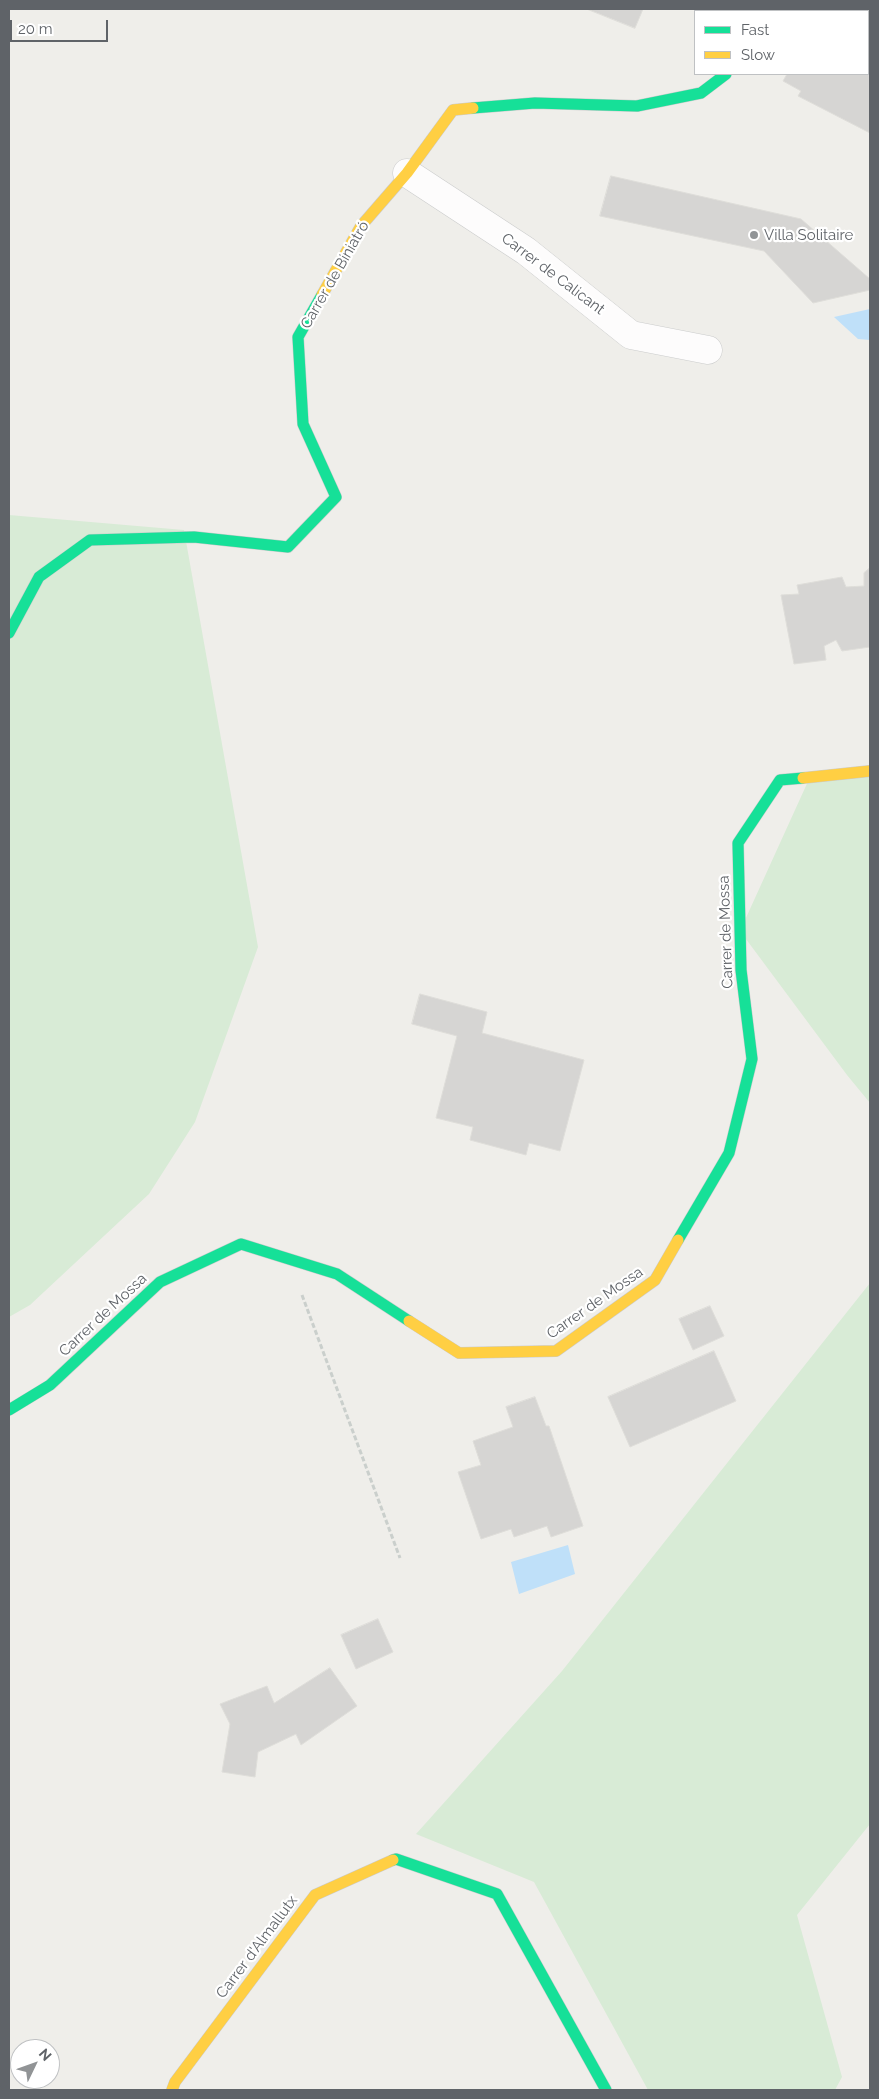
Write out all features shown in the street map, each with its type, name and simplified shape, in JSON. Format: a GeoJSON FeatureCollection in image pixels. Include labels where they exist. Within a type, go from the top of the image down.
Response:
{"type":"FeatureCollection","features":[{"type":"Feature","properties":{"kind":"street","name":"Carrer de Biniatró"},"geometry":{"type":"LineString","coordinates":[[9,633],[39,576],[90,540],[194,537],[288,547],[336,497],[303,424],[298,337],[361,226],[407,173],[453,110],[535,103],[636,106],[701,93],[725,75]]}},
{"type":"Feature","properties":{"kind":"street","name":"Carrer de Calicant"},"geometry":{"type":"LineString","coordinates":[[407,173],[526,251],[631,334],[708,350]]}},
{"type":"Feature","properties":{"kind":"street","name":"Carrer de Mossa"},"geometry":{"type":"LineString","coordinates":[[9,1410],[50,1385],[160,1282],[241,1244],[336,1274],[459,1353],[556,1351],[655,1280],[729,1153],[752,1059],[741,970],[738,843],[780,780],[870,771]]}},
{"type":"Feature","properties":{"kind":"street","name":"Carrer d'Almallutx"},"geometry":{"type":"LineString","coordinates":[[172,2090],[175,2082],[315,1895],[396,1858],[497,1894],[574,2029],[606,2090]]}},
{"type":"Feature","properties":{"kind":"path"},"geometry":{"type":"LineString","coordinates":[[289,1259],[400,1558]]}},
{"type":"Feature","properties":{"kind":"green space"},"geometry":{"type":"Polygon","coordinates":[[[9,515],[184,530],[258,947],[195,1122],[149,1194],[30,1305],[9,1317],[9,515]]]}},
{"type":"Feature","properties":{"kind":"green space"},"geometry":{"type":"Polygon","coordinates":[[[870,765],[870,1103],[740,931],[810,777],[870,765]]]}},
{"type":"Feature","properties":{"kind":"green space"},"geometry":{"type":"Polygon","coordinates":[[[870,1283],[870,1824],[797,1915],[842,2077],[835,2090],[648,2090],[534,1882],[416,1834],[562,1671],[870,1283]]]}},
{"type":"Feature","properties":{"kind":"water"},"geometry":{"type":"Polygon","coordinates":[[[870,309],[870,340],[858,339],[834,317],[870,309]]]}},
{"type":"Feature","properties":{"kind":"water"},"geometry":{"type":"Polygon","coordinates":[[[568,1545],[575,1574],[519,1594],[511,1562],[568,1545]]]}},
{"type":"Feature","properties":{"kind":"building"},"geometry":{"type":"Polygon","coordinates":[[[587,9],[643,9],[635,28],[587,9]]]}},
{"type":"Feature","properties":{"kind":"building"},"geometry":{"type":"Polygon","coordinates":[[[870,70],[870,133],[798,96],[801,91],[783,81],[786,75],[869,75],[870,70]]]}},
{"type":"Feature","properties":{"kind":"building","name":"Villa Solitaire"},"geometry":{"type":"Polygon","coordinates":[[[611,176],[801,219],[870,279],[870,290],[813,303],[764,251],[600,216],[611,176]]]}},
{"type":"Feature","properties":{"kind":"building"},"geometry":{"type":"Polygon","coordinates":[[[870,568],[870,647],[842,651],[836,640],[824,646],[826,660],[794,664],[781,595],[799,594],[797,585],[842,577],[846,587],[864,586],[864,573],[870,568]]]}},
{"type":"Feature","properties":{"kind":"building"},"geometry":{"type":"Polygon","coordinates":[[[420,994],[487,1012],[482,1033],[584,1060],[560,1151],[529,1143],[526,1155],[470,1140],[473,1127],[436,1118],[457,1036],[412,1024],[420,994]]]}},
{"type":"Feature","properties":{"kind":"building"},"geometry":{"type":"Polygon","coordinates":[[[710,1306],[724,1336],[693,1350],[679,1319],[710,1306]]]}},
{"type":"Feature","properties":{"kind":"building"},"geometry":{"type":"Polygon","coordinates":[[[714,1351],[736,1401],[630,1447],[608,1397],[714,1351]]]}},
{"type":"Feature","properties":{"kind":"building"},"geometry":{"type":"Polygon","coordinates":[[[535,1397],[546,1426],[549,1426],[583,1526],[551,1537],[547,1526],[514,1537],[511,1529],[481,1539],[458,1472],[481,1465],[473,1441],[513,1427],[506,1407],[535,1397]]]}},
{"type":"Feature","properties":{"kind":"building"},"geometry":{"type":"Polygon","coordinates":[[[378,1619],[393,1652],[356,1669],[341,1635],[378,1619]]]}},
{"type":"Feature","properties":{"kind":"building"},"geometry":{"type":"Polygon","coordinates":[[[330,1668],[357,1706],[301,1745],[296,1734],[258,1752],[255,1777],[222,1772],[230,1724],[220,1704],[267,1686],[274,1703],[330,1668]]]}},
{"type":"Feature","properties":{"kind":"traffic: fast"},"geometry":{"type":"LineString","coordinates":[[473,108],[535,103],[637,106],[701,93],[725,75]]}},
{"type":"Feature","properties":{"kind":"traffic: fast"},"geometry":{"type":"LineString","coordinates":[[9,633],[39,577],[90,540],[194,537],[288,547],[336,497],[303,424],[298,337],[322,295]]}},
{"type":"Feature","properties":{"kind":"traffic: fast"},"geometry":{"type":"LineString","coordinates":[[678,1240],[729,1153],[752,1059],[741,970],[738,843],[780,780],[803,778]]}},
{"type":"Feature","properties":{"kind":"traffic: fast"},"geometry":{"type":"LineString","coordinates":[[9,1410],[50,1385],[160,1282],[241,1244],[337,1274],[409,1321]]}},
{"type":"Feature","properties":{"kind":"traffic: fast"},"geometry":{"type":"LineString","coordinates":[[393,1860],[396,1859],[497,1894],[606,2090]]}},
{"type":"Feature","properties":{"kind":"traffic: slow"},"geometry":{"type":"LineString","coordinates":[[322,295],[361,226],[407,173],[453,110],[473,108]]}},
{"type":"Feature","properties":{"kind":"traffic: slow"},"geometry":{"type":"LineString","coordinates":[[803,778],[870,771]]}},
{"type":"Feature","properties":{"kind":"traffic: slow"},"geometry":{"type":"LineString","coordinates":[[409,1321],[459,1353],[556,1351],[655,1280],[678,1240]]}},
{"type":"Feature","properties":{"kind":"traffic: slow"},"geometry":{"type":"LineString","coordinates":[[172,2090],[175,2082],[315,1895],[393,1860]]}},
{"type":"Feature","properties":{"kind":"place","name":"Villa Solitaire"},"geometry":{"type":"Point","coordinates":[754,235]}}]}
